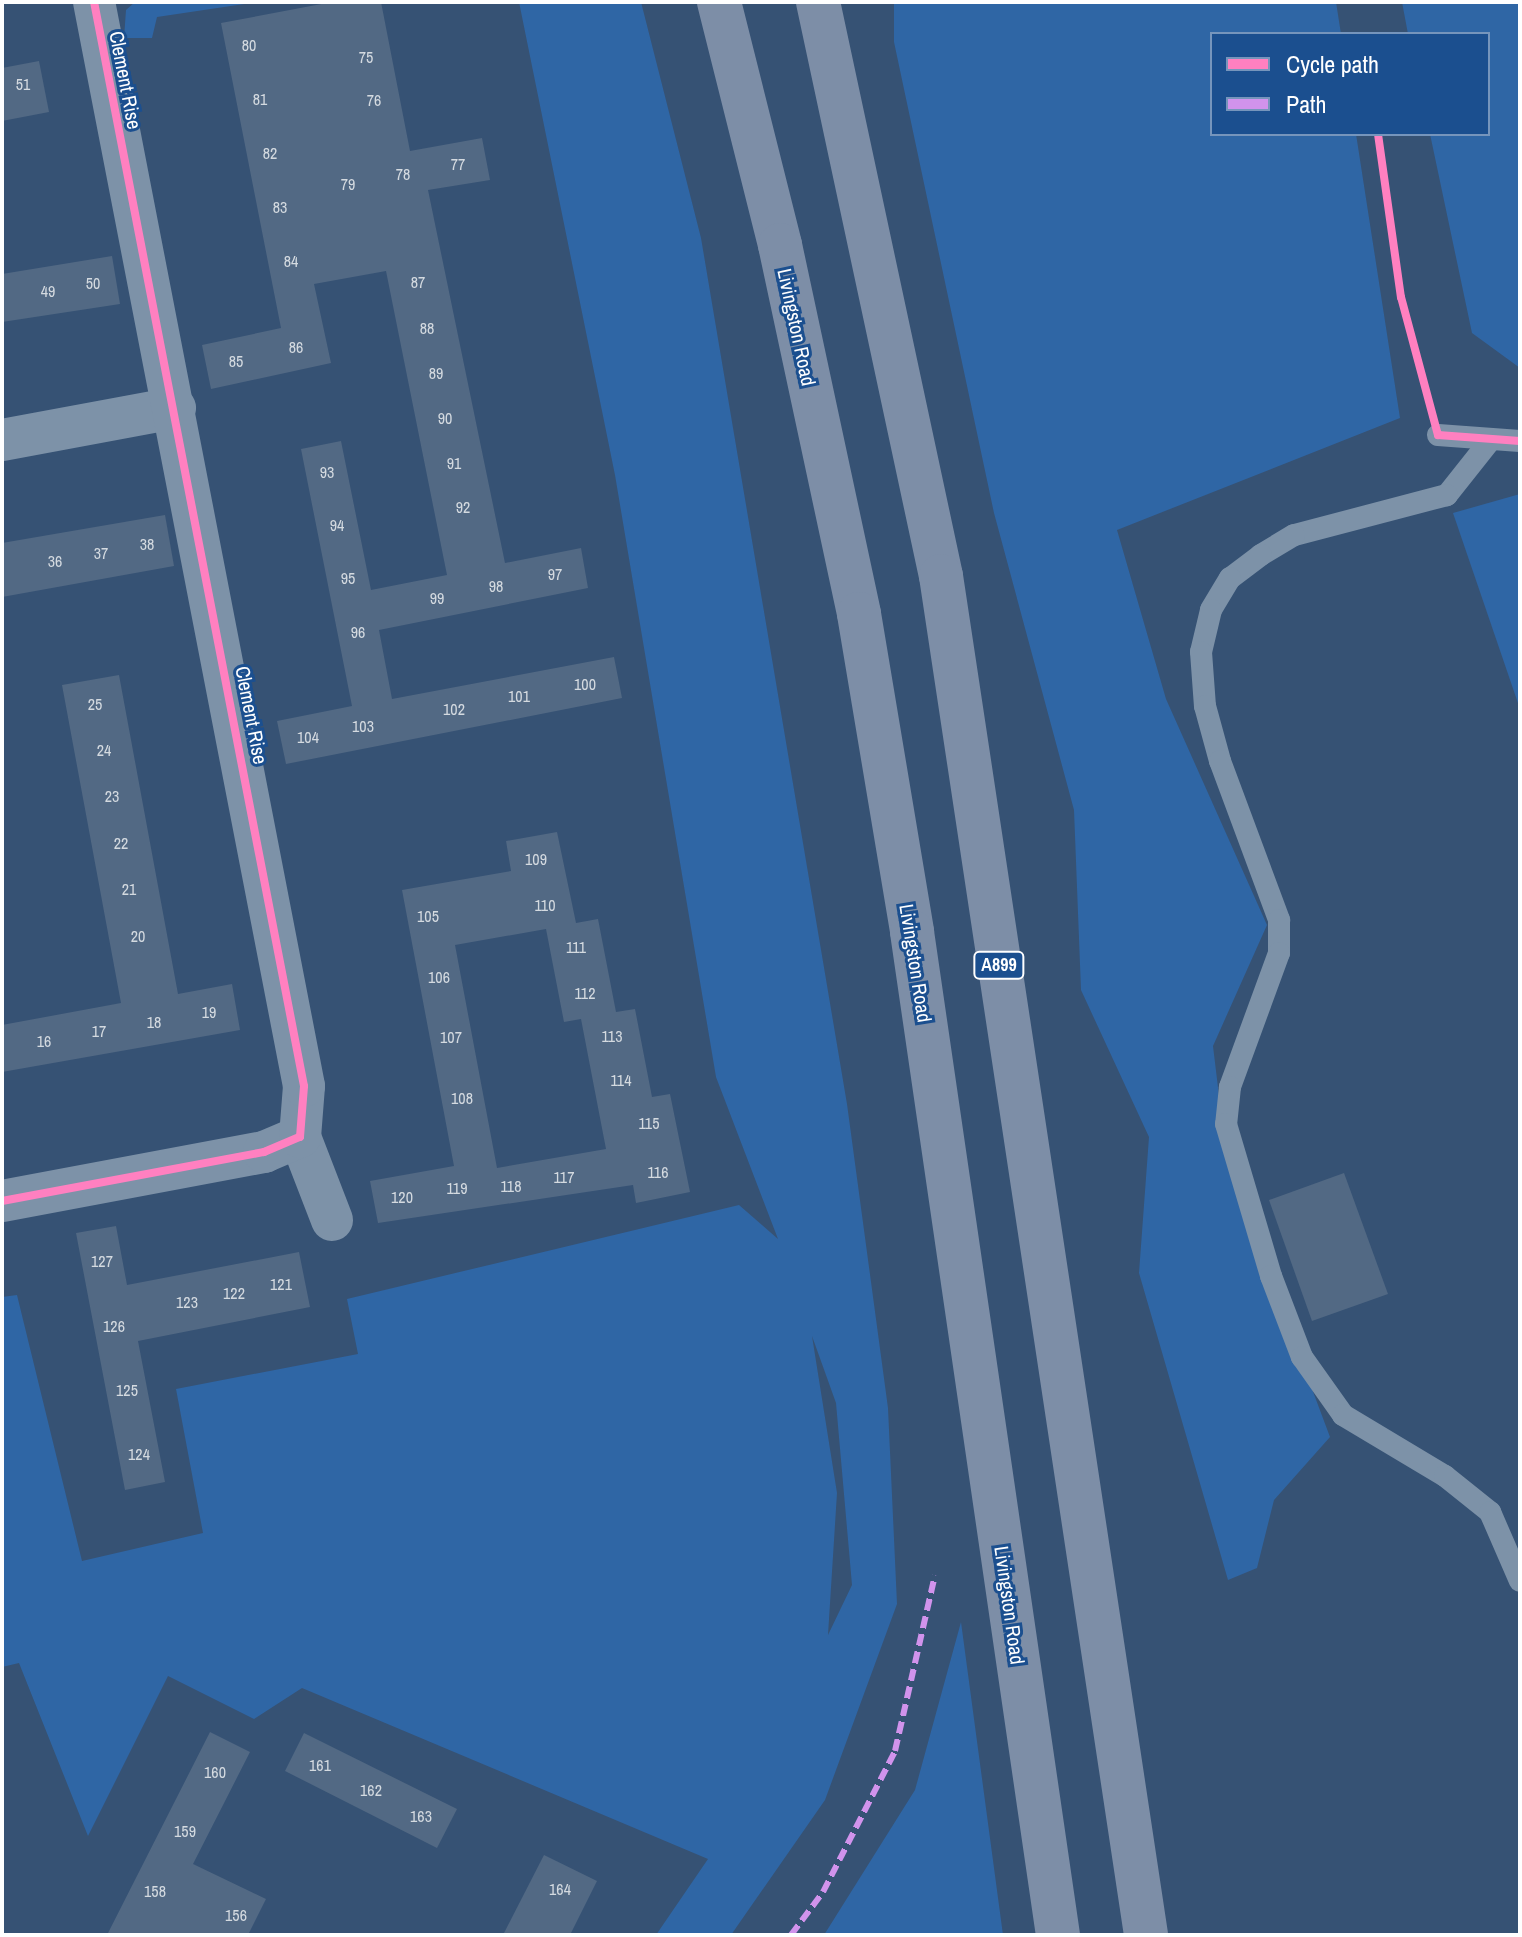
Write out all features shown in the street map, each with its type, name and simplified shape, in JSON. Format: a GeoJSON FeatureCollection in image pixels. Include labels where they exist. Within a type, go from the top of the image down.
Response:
{"type":"FeatureCollection","features":[{"type":"Feature","properties":{"kind":"main road","name":"Livingston Road"},"geometry":{"type":"LineString","coordinates":[[719,2],[780,245],[859,614],[912,932],[1058,1935]]}},
{"type":"Feature","properties":{"kind":"main road","name":"A899"},"geometry":{"type":"LineString","coordinates":[[818,2],[941,576],[1146,1935]]}},
{"type":"Feature","properties":{"kind":"street","name":"Clement Rise"},"geometry":{"type":"LineString","coordinates":[[94,2],[281,945],[304,1086],[300,1137],[332,1220]]}},
{"type":"Feature","properties":{"kind":"street"},"geometry":{"type":"LineString","coordinates":[[2,440],[175,408]]}},
{"type":"Feature","properties":{"kind":"street"},"geometry":{"type":"LineString","coordinates":[[2,1201],[264,1152],[300,1137]]}},
{"type":"Feature","properties":{"kind":"lane"},"geometry":{"type":"LineString","coordinates":[[1438,435],[1489,442],[1520,441]]}},
{"type":"Feature","properties":{"kind":"lane"},"geometry":{"type":"LineString","coordinates":[[1489,442],[1447,495],[1294,535],[1261,555],[1224,589],[1211,610],[1201,652],[1205,706],[1220,761],[1279,920],[1279,953],[1230,1087],[1226,1124],[1271,1276],[1302,1357],[1343,1415],[1445,1476],[1490,1512],[1520,1581]]}},
{"type":"Feature","properties":{"kind":"shaded area"},"geometry":{"type":"Polygon","coordinates":[[[135,2],[258,2],[157,17],[152,38],[124,38],[126,10],[135,2]]]}},
{"type":"Feature","properties":{"kind":"shaded area"},"geometry":{"type":"Polygon","coordinates":[[[519,2],[641,2],[701,238],[847,1104],[888,1408],[897,1604],[825,1800],[731,1935],[656,1935],[708,1859],[302,1688],[254,1719],[168,1676],[88,1836],[19,1663],[2,1667],[2,1297],[17,1295],[82,1561],[203,1533],[176,1389],[358,1354],[347,1299],[739,1205],[778,1239],[716,1077],[615,475],[519,2]],[[812,1336],[837,1493],[828,1635],[852,1585],[836,1403],[812,1336]]]}},
{"type":"Feature","properties":{"kind":"shaded area"},"geometry":{"type":"Polygon","coordinates":[[[894,2],[1336,2],[1341,32],[1210,32],[1210,136],[1356,136],[1400,418],[1117,530],[1166,699],[1267,925],[1213,1046],[1227,1162],[1330,1437],[1274,1500],[1257,1568],[1228,1580],[1139,1273],[1149,1137],[1081,990],[1074,810],[994,513],[894,42],[894,2]]]}},
{"type":"Feature","properties":{"kind":"shaded area"},"geometry":{"type":"Polygon","coordinates":[[[1402,2],[1520,2],[1520,368],[1472,333],[1430,136],[1490,136],[1490,32],[1408,32],[1402,2]]]}},
{"type":"Feature","properties":{"kind":"shaded area"},"geometry":{"type":"Polygon","coordinates":[[[1520,494],[1520,709],[1453,513],[1520,494]]]}},
{"type":"Feature","properties":{"kind":"shaded area"},"geometry":{"type":"Polygon","coordinates":[[[961,1622],[1003,1935],[824,1935],[915,1790],[961,1622]]]}},
{"type":"Feature","properties":{"kind":"building"},"geometry":{"type":"Polygon","coordinates":[[[332,2],[381,2],[410,151],[482,138],[490,180],[428,190],[505,563],[581,548],[588,588],[379,630],[392,699],[614,657],[622,698],[286,764],[277,721],[352,706],[301,449],[341,441],[371,590],[447,575],[386,271],[314,284],[331,363],[211,389],[202,345],[281,328],[221,23],[332,2]]]}},
{"type":"Feature","properties":{"kind":"building"},"geometry":{"type":"Polygon","coordinates":[[[39,61],[49,112],[2,121],[2,68],[39,61]]]}},
{"type":"Feature","properties":{"kind":"building"},"geometry":{"type":"Polygon","coordinates":[[[112,256],[120,304],[2,322],[2,274],[112,256]]]}},
{"type":"Feature","properties":{"kind":"building"},"geometry":{"type":"Polygon","coordinates":[[[165,515],[174,566],[2,597],[2,543],[165,515]]]}},
{"type":"Feature","properties":{"kind":"building"},"geometry":{"type":"Polygon","coordinates":[[[119,675],[178,994],[232,984],[240,1030],[2,1072],[2,1025],[121,1003],[62,685],[119,675]]]}},
{"type":"Feature","properties":{"kind":"building"},"geometry":{"type":"Polygon","coordinates":[[[557,832],[576,923],[598,919],[616,1012],[635,1009],[652,1097],[670,1094],[690,1192],[636,1203],[633,1185],[378,1223],[370,1181],[454,1166],[402,890],[511,871],[506,841],[557,832]],[[546,929],[455,945],[497,1168],[606,1149],[581,1019],[564,1022],[546,929]]]}},
{"type":"Feature","properties":{"kind":"building"},"geometry":{"type":"Polygon","coordinates":[[[1344,1173],[1388,1294],[1312,1321],[1269,1200],[1344,1173]]]}},
{"type":"Feature","properties":{"kind":"building"},"geometry":{"type":"Polygon","coordinates":[[[116,1226],[127,1285],[299,1252],[310,1307],[138,1341],[165,1482],[125,1490],[76,1233],[116,1226]]]}},
{"type":"Feature","properties":{"kind":"building"},"geometry":{"type":"Polygon","coordinates":[[[210,1732],[250,1752],[193,1864],[266,1899],[248,1935],[107,1935],[210,1732]]]}},
{"type":"Feature","properties":{"kind":"building"},"geometry":{"type":"Polygon","coordinates":[[[304,1733],[457,1809],[437,1848],[285,1771],[304,1733]]]}},
{"type":"Feature","properties":{"kind":"building"},"geometry":{"type":"Polygon","coordinates":[[[544,1855],[597,1881],[570,1935],[503,1935],[544,1855]]]}},
{"type":"Feature","properties":{"kind":"marked path"},"geometry":{"type":"LineString","coordinates":[[791,1935],[823,1892],[895,1751],[935,1575]]}},
{"type":"Feature","properties":{"kind":"cycle path"},"geometry":{"type":"LineString","coordinates":[[2,1201],[264,1152],[300,1137],[304,1086],[94,2]]}},
{"type":"Feature","properties":{"kind":"cycle path"},"geometry":{"type":"LineString","coordinates":[[1378,136],[1401,297],[1438,435],[1520,441]]}}]}
